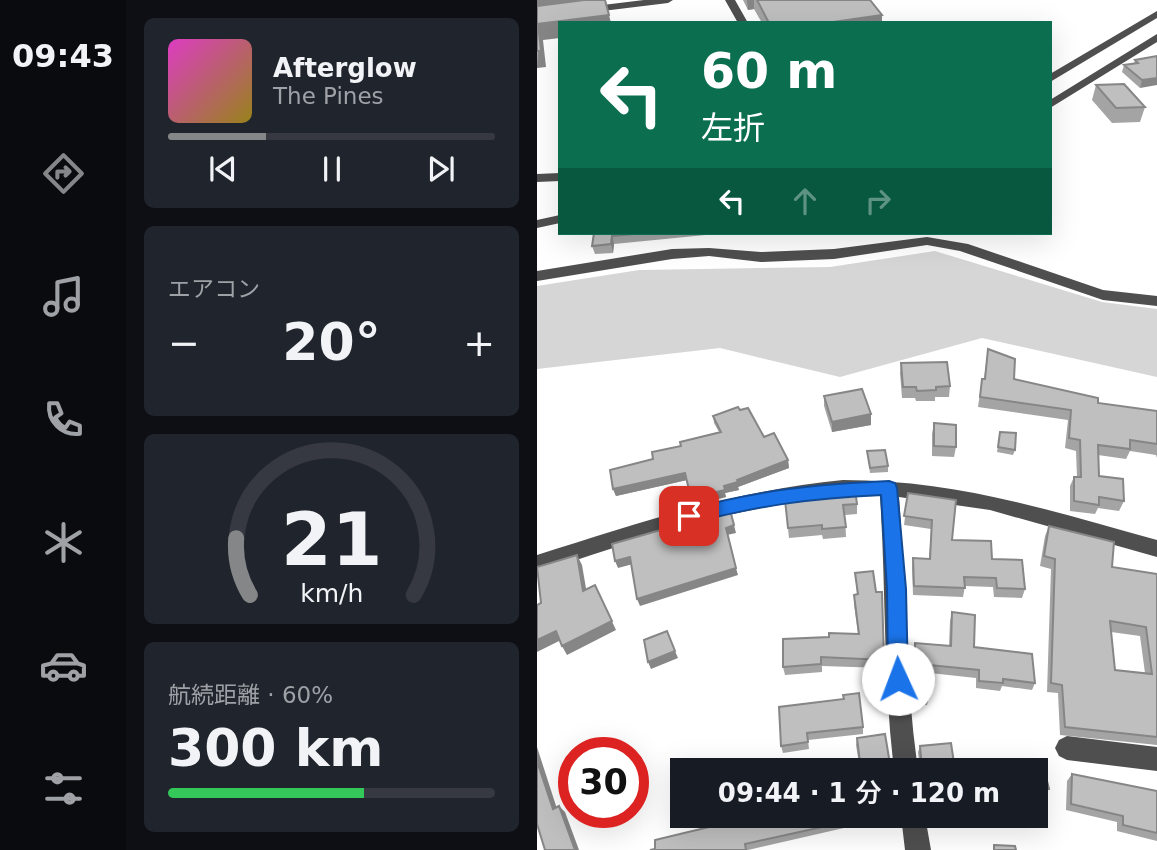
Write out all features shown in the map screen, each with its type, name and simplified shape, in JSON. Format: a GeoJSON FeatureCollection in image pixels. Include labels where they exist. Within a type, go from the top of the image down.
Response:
{"type":"FeatureCollection","features":[{"type":"Feature","properties":{"kind":"street"},"geometry":{"type":"LineString","coordinates":[[537,16],[668,0]]}},
{"type":"Feature","properties":{"kind":"street"},"geometry":{"type":"LineString","coordinates":[[730,0],[741,21]]}},
{"type":"Feature","properties":{"kind":"street"},"geometry":{"type":"LineString","coordinates":[[1052,78],[1157,14]]}},
{"type":"Feature","properties":{"kind":"street"},"geometry":{"type":"LineString","coordinates":[[1052,104],[1157,37]]}},
{"type":"Feature","properties":{"kind":"street"},"geometry":{"type":"LineString","coordinates":[[537,178],[558,177]]}},
{"type":"Feature","properties":{"kind":"street"},"geometry":{"type":"LineString","coordinates":[[537,224],[558,219]]}},
{"type":"Feature","properties":{"kind":"street"},"geometry":{"type":"LineString","coordinates":[[537,275],[672,254],[709,252],[761,257],[835,254],[894,239],[946,242],[1103,295],[1157,301]]}},
{"type":"Feature","properties":{"kind":"street"},"geometry":{"type":"LineString","coordinates":[[889,488],[896,589],[900,724],[904,758]]}},
{"type":"Feature","properties":{"kind":"street"},"geometry":{"type":"LineString","coordinates":[[537,564],[664,523],[741,502],[812,491],[889,488],[933,493],[1022,510],[1157,549]]}},
{"type":"Feature","properties":{"kind":"street"},"geometry":{"type":"LineString","coordinates":[[1067,748],[1157,760]]}},
{"type":"Feature","properties":{"kind":"street"},"geometry":{"type":"LineString","coordinates":[[915,828],[918,850]]}},
{"type":"Feature","properties":{"kind":"shaded area"},"geometry":{"type":"Polygon","coordinates":[[[935,251],[1102,302],[1157,309],[1157,377],[982,338],[840,377],[720,348],[537,369],[537,286],[639,270],[830,267],[935,251]]]}},
{"type":"Feature","properties":{"kind":"building"},"geometry":{"type":"Polygon","coordinates":[[[605,0],[609,15],[538,24],[541,51],[537,51],[537,6],[605,0]]]}},
{"type":"Feature","properties":{"kind":"building"},"geometry":{"type":"Polygon","coordinates":[[[757,0],[870,0],[882,15],[840,21],[768,21],[757,0]]]}},
{"type":"Feature","properties":{"kind":"building"},"geometry":{"type":"Polygon","coordinates":[[[1157,56],[1157,78],[1142,80],[1124,65],[1138,63],[1135,60],[1157,56]]]}},
{"type":"Feature","properties":{"kind":"building"},"geometry":{"type":"Polygon","coordinates":[[[1124,84],[1145,107],[1116,108],[1096,85],[1124,84]]]}},
{"type":"Feature","properties":{"kind":"building"},"geometry":{"type":"Polygon","coordinates":[[[594,235],[623,235],[612,236],[611,244],[592,246],[594,235]]]}},
{"type":"Feature","properties":{"kind":"building"},"geometry":{"type":"Polygon","coordinates":[[[988,349],[1015,359],[1014,379],[1098,398],[1098,403],[1157,411],[1157,444],[1130,440],[1130,449],[1098,445],[1099,476],[1123,479],[1124,501],[1099,497],[1099,505],[1074,501],[1074,477],[1081,477],[1080,440],[1069,438],[1071,410],[980,397],[988,349]]]}},
{"type":"Feature","properties":{"kind":"building"},"geometry":{"type":"Polygon","coordinates":[[[947,362],[950,386],[917,391],[916,387],[903,387],[901,363],[947,362]]]}},
{"type":"Feature","properties":{"kind":"building"},"geometry":{"type":"Polygon","coordinates":[[[862,389],[871,414],[832,422],[824,396],[862,389]]]}},
{"type":"Feature","properties":{"kind":"building"},"geometry":{"type":"Polygon","coordinates":[[[738,407],[740,410],[748,408],[764,437],[774,433],[788,460],[724,486],[725,490],[691,498],[685,473],[613,489],[610,470],[653,459],[652,452],[681,446],[680,442],[721,432],[713,416],[738,407]]]}},
{"type":"Feature","properties":{"kind":"building"},"geometry":{"type":"Polygon","coordinates":[[[934,423],[956,425],[956,447],[934,446],[934,423]]]}},
{"type":"Feature","properties":{"kind":"building"},"geometry":{"type":"Polygon","coordinates":[[[1000,432],[1016,433],[1015,450],[998,447],[1000,432]]]}},
{"type":"Feature","properties":{"kind":"building"},"geometry":{"type":"Polygon","coordinates":[[[885,450],[888,466],[870,468],[867,451],[885,450]]]}},
{"type":"Feature","properties":{"kind":"building"},"geometry":{"type":"Polygon","coordinates":[[[855,489],[857,504],[843,505],[846,527],[822,529],[822,525],[788,528],[785,500],[837,495],[836,490],[855,489]]]}},
{"type":"Feature","properties":{"kind":"building"},"geometry":{"type":"Polygon","coordinates":[[[908,493],[956,500],[952,540],[991,541],[992,559],[1022,560],[1025,589],[997,588],[996,578],[964,577],[965,588],[914,586],[913,558],[930,559],[932,520],[904,516],[908,493]]]}},
{"type":"Feature","properties":{"kind":"building"},"geometry":{"type":"Polygon","coordinates":[[[730,510],[734,525],[726,528],[736,568],[637,599],[630,557],[615,561],[612,544],[730,510]]]}},
{"type":"Feature","properties":{"kind":"building"},"geometry":{"type":"Polygon","coordinates":[[[1049,526],[1114,542],[1112,567],[1157,574],[1157,737],[1065,727],[1062,685],[1051,683],[1055,559],[1044,556],[1049,526]],[[1110,621],[1115,670],[1152,674],[1146,627],[1110,621]]]}},
{"type":"Feature","properties":{"kind":"building"},"geometry":{"type":"Polygon","coordinates":[[[577,555],[583,591],[595,585],[612,621],[562,646],[556,631],[537,640],[537,605],[541,603],[537,567],[577,555]]]}},
{"type":"Feature","properties":{"kind":"building"},"geometry":{"type":"Polygon","coordinates":[[[873,571],[876,592],[882,592],[884,660],[821,657],[821,664],[783,667],[783,639],[829,637],[829,633],[859,634],[854,595],[858,594],[855,573],[873,571]]]}},
{"type":"Feature","properties":{"kind":"building"},"geometry":{"type":"Polygon","coordinates":[[[952,612],[975,615],[974,647],[1032,654],[1035,683],[1003,679],[1003,683],[979,681],[979,670],[930,665],[929,698],[915,698],[915,643],[951,646],[952,612]]]}},
{"type":"Feature","properties":{"kind":"building"},"geometry":{"type":"Polygon","coordinates":[[[667,631],[675,651],[648,662],[644,640],[667,631]]]}},
{"type":"Feature","properties":{"kind":"building"},"geometry":{"type":"Polygon","coordinates":[[[859,693],[863,727],[807,733],[808,742],[781,746],[779,707],[844,699],[843,695],[859,693]]]}},
{"type":"Feature","properties":{"kind":"building"},"geometry":{"type":"Polygon","coordinates":[[[885,734],[889,758],[860,758],[857,738],[885,734]]]}},
{"type":"Feature","properties":{"kind":"building"},"geometry":{"type":"Polygon","coordinates":[[[951,743],[953,758],[921,758],[920,746],[951,743]]]}},
{"type":"Feature","properties":{"kind":"building"},"geometry":{"type":"Polygon","coordinates":[[[537,761],[553,809],[558,806],[558,828],[567,828],[575,850],[545,850],[537,824],[537,761]]]}},
{"type":"Feature","properties":{"kind":"building"},"geometry":{"type":"Polygon","coordinates":[[[1072,774],[1157,791],[1157,833],[1123,825],[1123,816],[1071,804],[1072,774]]]}},
{"type":"Feature","properties":{"kind":"building"},"geometry":{"type":"Polygon","coordinates":[[[705,828],[818,828],[745,844],[746,850],[650,850],[655,849],[655,840],[705,828]]]}},
{"type":"Feature","properties":{"kind":"building"},"geometry":{"type":"Polygon","coordinates":[[[994,845],[1015,846],[1016,850],[994,850],[994,845]]]}},
{"type":"Feature","properties":{"kind":"route"},"geometry":{"type":"LineString","coordinates":[[689,516],[741,502],[812,491],[889,488],[896,589],[898,679]]}}]}
